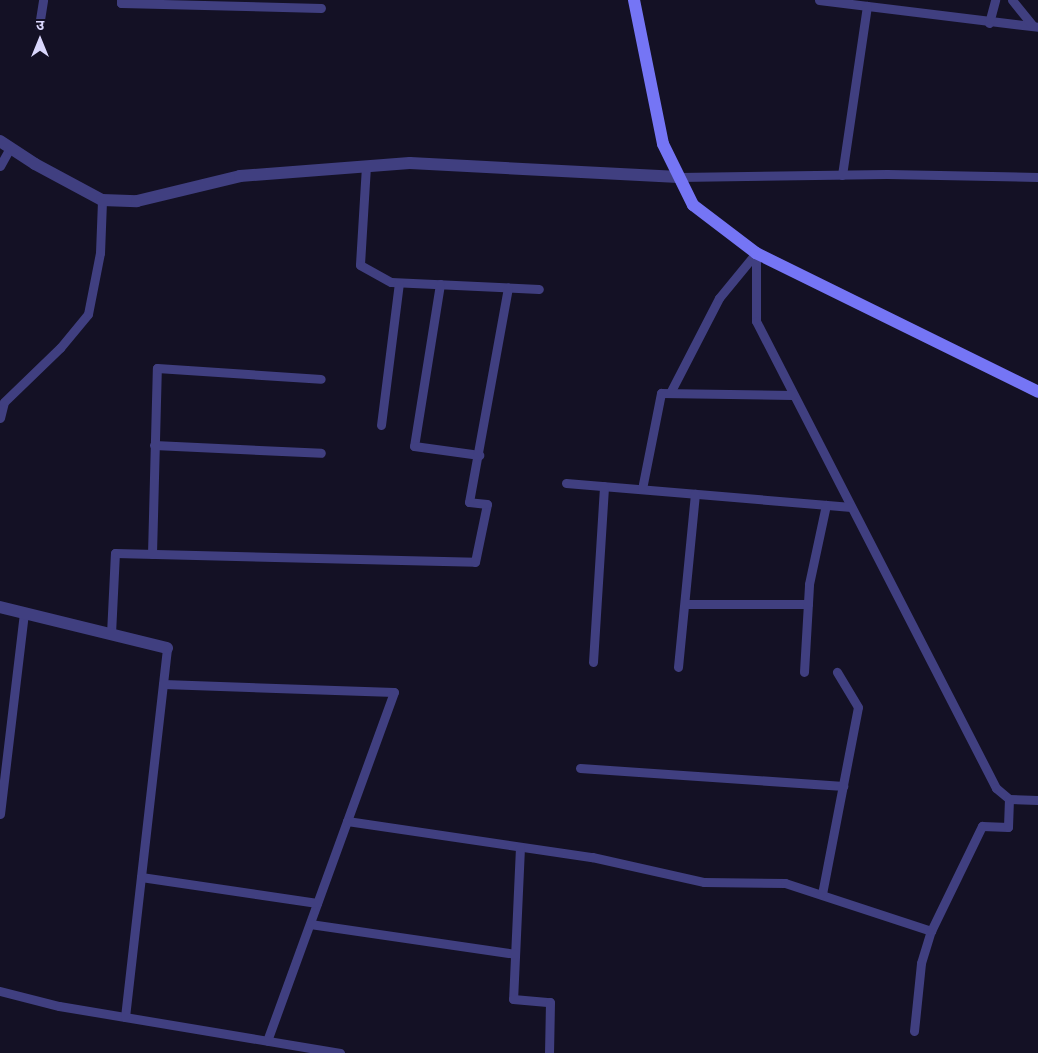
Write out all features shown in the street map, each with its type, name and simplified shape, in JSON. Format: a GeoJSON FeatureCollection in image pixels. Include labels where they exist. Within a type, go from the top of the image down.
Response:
{"type":"FeatureCollection","features":[{"type":"Feature","properties":{"kind":"street"},"geometry":{"type":"LineString","coordinates":[[634,0],[663,144],[693,204],[756,253],[1038,392]]}},
{"type":"Feature","properties":{"kind":"street"},"geometry":{"type":"LineString","coordinates":[[5,144],[102,200],[136,201],[240,176],[410,163],[679,177]]}},
{"type":"Feature","properties":{"kind":"street"},"geometry":{"type":"LineString","coordinates":[[0,607],[167,648]]}},
{"type":"Feature","properties":{"kind":"lane"},"geometry":{"type":"LineString","coordinates":[[39,26],[43,0]]}},
{"type":"Feature","properties":{"kind":"lane"},"geometry":{"type":"LineString","coordinates":[[121,0],[121,3],[321,8]]}},
{"type":"Feature","properties":{"kind":"lane"},"geometry":{"type":"LineString","coordinates":[[819,0],[989,22],[1036,26]]}},
{"type":"Feature","properties":{"kind":"lane"},"geometry":{"type":"LineString","coordinates":[[989,22],[995,0]]}},
{"type":"Feature","properties":{"kind":"lane"},"geometry":{"type":"LineString","coordinates":[[1012,0],[1036,26]]}},
{"type":"Feature","properties":{"kind":"lane"},"geometry":{"type":"LineString","coordinates":[[842,175],[867,6]]}},
{"type":"Feature","properties":{"kind":"lane"},"geometry":{"type":"LineString","coordinates":[[0,166],[5,144]]}},
{"type":"Feature","properties":{"kind":"lane"},"geometry":{"type":"LineString","coordinates":[[366,166],[360,265],[391,282],[539,289]]}},
{"type":"Feature","properties":{"kind":"lane"},"geometry":{"type":"LineString","coordinates":[[679,177],[842,175],[1038,177]]}},
{"type":"Feature","properties":{"kind":"lane"},"geometry":{"type":"LineString","coordinates":[[0,418],[4,402],[60,348],[88,314],[100,253],[102,200]]}},
{"type":"Feature","properties":{"kind":"lane"},"geometry":{"type":"LineString","coordinates":[[670,393],[719,298],[756,253]]}},
{"type":"Feature","properties":{"kind":"lane"},"geometry":{"type":"LineString","coordinates":[[756,253],[756,321],[851,507],[996,788],[1009,799],[1038,800]]}},
{"type":"Feature","properties":{"kind":"lane"},"geometry":{"type":"LineString","coordinates":[[381,424],[399,283]]}},
{"type":"Feature","properties":{"kind":"lane"},"geometry":{"type":"LineString","coordinates":[[440,284],[414,446],[478,456]]}},
{"type":"Feature","properties":{"kind":"lane"},"geometry":{"type":"LineString","coordinates":[[111,634],[115,553],[474,562],[487,504],[469,502],[508,288]]}},
{"type":"Feature","properties":{"kind":"lane"},"geometry":{"type":"LineString","coordinates":[[152,554],[157,368],[321,379]]}},
{"type":"Feature","properties":{"kind":"lane"},"geometry":{"type":"LineString","coordinates":[[642,489],[661,393],[794,395]]}},
{"type":"Feature","properties":{"kind":"lane"},"geometry":{"type":"LineString","coordinates":[[154,445],[321,453]]}},
{"type":"Feature","properties":{"kind":"lane"},"geometry":{"type":"LineString","coordinates":[[566,483],[851,507]]}},
{"type":"Feature","properties":{"kind":"lane"},"geometry":{"type":"LineString","coordinates":[[593,662],[604,486]]}},
{"type":"Feature","properties":{"kind":"lane"},"geometry":{"type":"LineString","coordinates":[[678,667],[695,494]]}},
{"type":"Feature","properties":{"kind":"lane"},"geometry":{"type":"LineString","coordinates":[[804,672],[808,604],[826,504]]}},
{"type":"Feature","properties":{"kind":"lane"},"geometry":{"type":"LineString","coordinates":[[685,604],[808,604]]}},
{"type":"Feature","properties":{"kind":"lane"},"geometry":{"type":"LineString","coordinates":[[0,814],[24,613]]}},
{"type":"Feature","properties":{"kind":"lane"},"geometry":{"type":"LineString","coordinates":[[125,1017],[167,648]]}},
{"type":"Feature","properties":{"kind":"lane"},"geometry":{"type":"LineString","coordinates":[[822,894],[858,707],[837,672]]}},
{"type":"Feature","properties":{"kind":"lane"},"geometry":{"type":"LineString","coordinates":[[163,684],[394,692],[267,1041]]}},
{"type":"Feature","properties":{"kind":"lane"},"geometry":{"type":"LineString","coordinates":[[580,768],[843,786]]}},
{"type":"Feature","properties":{"kind":"lane"},"geometry":{"type":"LineString","coordinates":[[914,1031],[921,962],[931,931],[982,826],[1008,827],[1009,799]]}},
{"type":"Feature","properties":{"kind":"lane"},"geometry":{"type":"LineString","coordinates":[[347,821],[592,858],[704,882],[785,883],[931,931]]}},
{"type":"Feature","properties":{"kind":"lane"},"geometry":{"type":"LineString","coordinates":[[520,847],[513,998],[550,1002],[549,1053]]}},
{"type":"Feature","properties":{"kind":"lane"},"geometry":{"type":"LineString","coordinates":[[141,877],[317,903]]}},
{"type":"Feature","properties":{"kind":"lane"},"geometry":{"type":"LineString","coordinates":[[310,924],[515,954]]}},
{"type":"Feature","properties":{"kind":"lane"},"geometry":{"type":"LineString","coordinates":[[0,991],[59,1006],[340,1053]]}}]}
